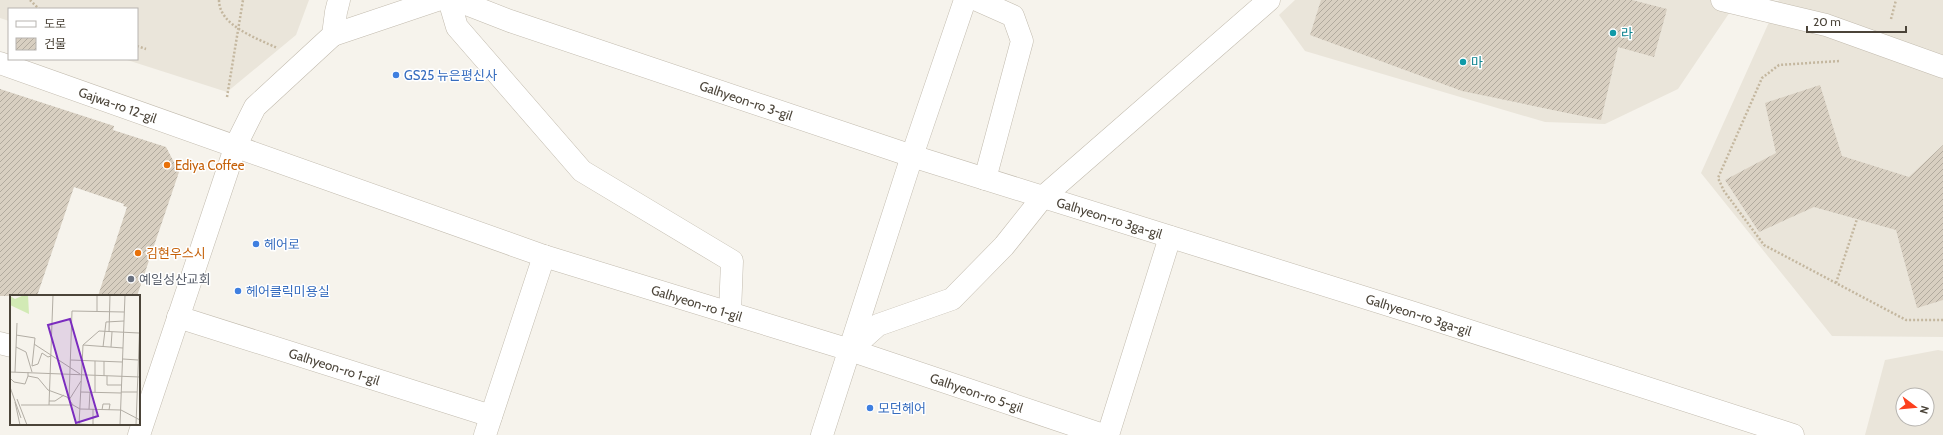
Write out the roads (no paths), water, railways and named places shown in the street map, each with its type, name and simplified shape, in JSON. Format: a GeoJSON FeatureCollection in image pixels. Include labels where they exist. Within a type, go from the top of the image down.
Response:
{"type":"FeatureCollection","features":[{"type":"Feature","properties":{"kind":"street"},"geometry":{"type":"LineString","coordinates":[[333,35],[339,0]]}},
{"type":"Feature","properties":{"kind":"street"},"geometry":{"type":"LineString","coordinates":[[140,435],[146,391],[178,317],[229,142],[255,107],[333,35],[437,0]]}},
{"type":"Feature","properties":{"kind":"street"},"geometry":{"type":"LineString","coordinates":[[448,0],[458,27],[582,171],[732,261],[730,313]]}},
{"type":"Feature","properties":{"kind":"street","name":"Galhyeon-ro 3-gil"},"geometry":{"type":"LineString","coordinates":[[456,0],[510,21],[912,156]]}},
{"type":"Feature","properties":{"kind":"street"},"geometry":{"type":"LineString","coordinates":[[822,435],[912,156],[966,0]]}},
{"type":"Feature","properties":{"kind":"street"},"geometry":{"type":"LineString","coordinates":[[977,0],[1013,16],[1022,41],[985,179]]}},
{"type":"Feature","properties":{"kind":"street","name":"Galhyeon-ro 3ga-gil"},"geometry":{"type":"LineString","coordinates":[[1043,197],[1269,0]]}},
{"type":"Feature","properties":{"kind":"street"},"geometry":{"type":"LineString","coordinates":[[1722,0],[1826,25],[1943,67]]}},
{"type":"Feature","properties":{"kind":"street","name":"Gajwa-ro 12-gil"},"geometry":{"type":"LineString","coordinates":[[0,62],[229,142]]}},
{"type":"Feature","properties":{"kind":"street","name":"Galhyeon-ro 1-gil"},"geometry":{"type":"LineString","coordinates":[[229,142],[544,256],[850,350]]}},
{"type":"Feature","properties":{"kind":"street","name":"Galhyeon-ro 3ga-gil"},"geometry":{"type":"LineString","coordinates":[[912,156],[1793,435]]}},
{"type":"Feature","properties":{"kind":"street"},"geometry":{"type":"LineString","coordinates":[[850,350],[878,325],[952,299],[1004,246],[1043,197]]}},
{"type":"Feature","properties":{"kind":"street"},"geometry":{"type":"LineString","coordinates":[[1108,435],[1170,237]]}},
{"type":"Feature","properties":{"kind":"street","name":"Galhyeon-ro 1-gil"},"geometry":{"type":"LineString","coordinates":[[178,317],[488,426],[544,256]]}},
{"type":"Feature","properties":{"kind":"street"},"geometry":{"type":"LineString","coordinates":[[0,343],[10,346]]}},
{"type":"Feature","properties":{"kind":"street","name":"Galhyeon-ro 5-gil"},"geometry":{"type":"LineString","coordinates":[[850,350],[1103,435]]}},
{"type":"Feature","properties":{"kind":"place","name":"라"},"geometry":{"type":"Point","coordinates":[1613,33]}},
{"type":"Feature","properties":{"kind":"place","name":"마"},"geometry":{"type":"Point","coordinates":[1463,62]}},
{"type":"Feature","properties":{"kind":"place","name":"GS25 뉴은평신사"},"geometry":{"type":"Point","coordinates":[396,75]}},
{"type":"Feature","properties":{"kind":"place","name":"Ediya Coffee"},"geometry":{"type":"Point","coordinates":[167,165]}},
{"type":"Feature","properties":{"kind":"place","name":"헤어로"},"geometry":{"type":"Point","coordinates":[256,244]}},
{"type":"Feature","properties":{"kind":"place","name":"김현우스시"},"geometry":{"type":"Point","coordinates":[138,253]}},
{"type":"Feature","properties":{"kind":"place","name":"예일성산교회"},"geometry":{"type":"Point","coordinates":[131,279]}},
{"type":"Feature","properties":{"kind":"place","name":"헤어클릭미용실"},"geometry":{"type":"Point","coordinates":[238,291]}},
{"type":"Feature","properties":{"kind":"place","name":"모던헤어"},"geometry":{"type":"Point","coordinates":[870,408]}}]}
